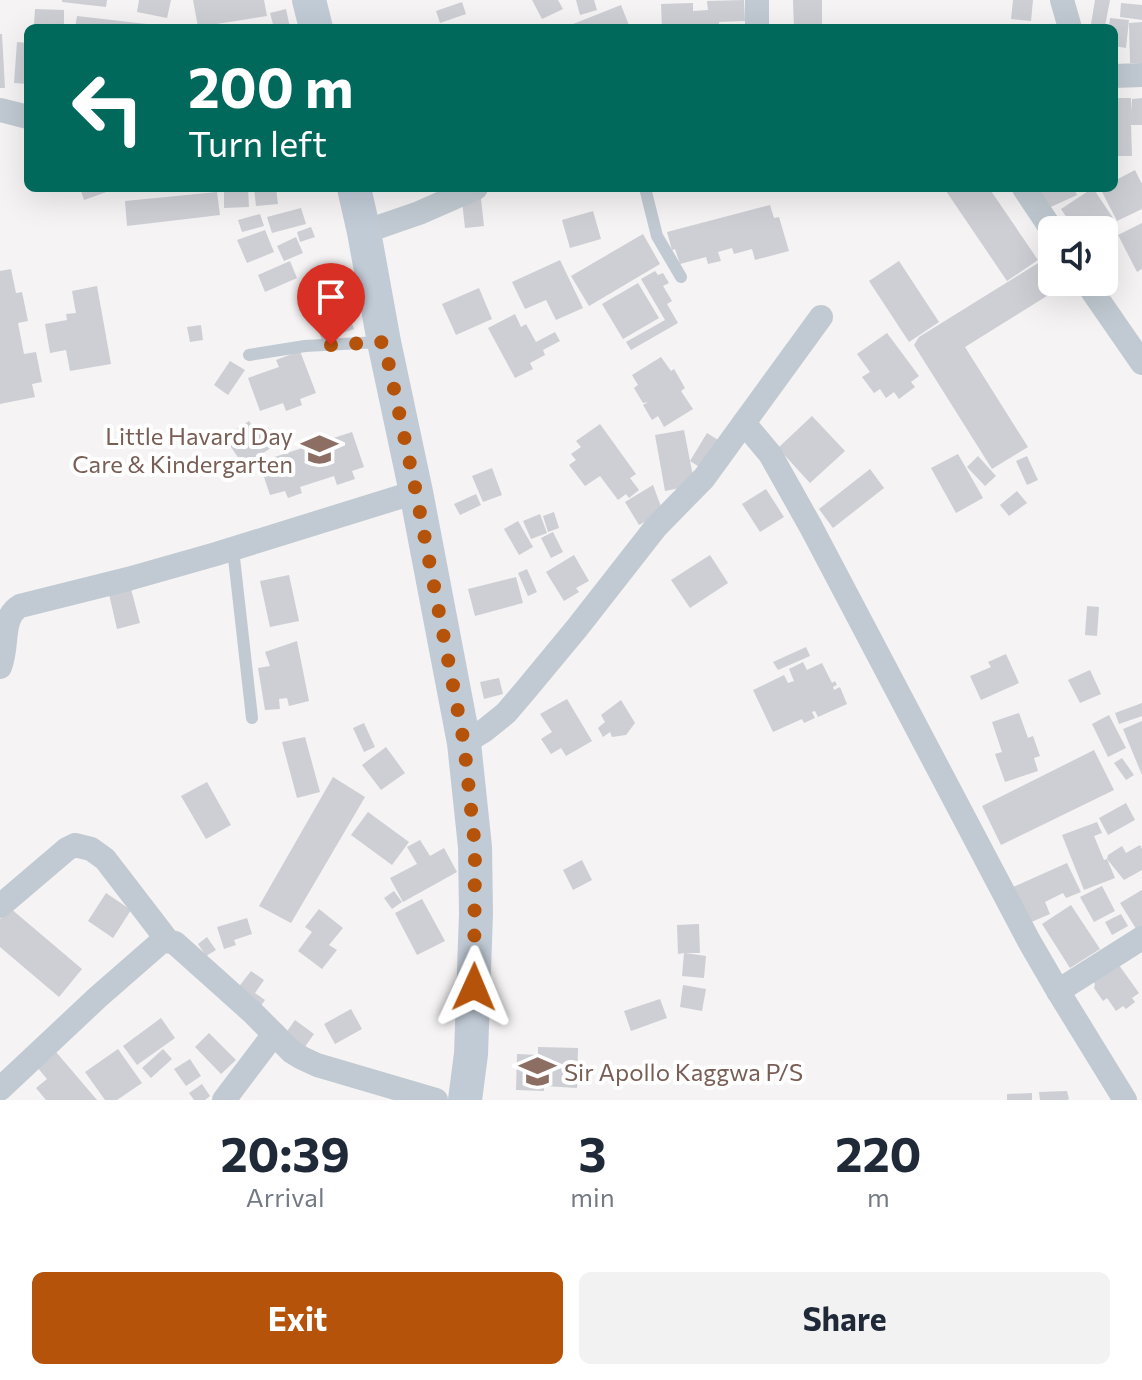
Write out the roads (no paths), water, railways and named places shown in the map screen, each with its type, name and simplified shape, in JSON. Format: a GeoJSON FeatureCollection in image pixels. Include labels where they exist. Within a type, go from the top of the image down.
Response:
{"type":"FeatureCollection","features":[{"type":"Feature","properties":{"kind":"main road"},"geometry":{"type":"LineString","coordinates":[[309,0],[315,24]]}},
{"type":"Feature","properties":{"kind":"main road"},"geometry":{"type":"LineString","coordinates":[[355,192],[464,743],[475,847],[476,914],[472,1040],[465,1100]]}},
{"type":"Feature","properties":{"kind":"street"},"geometry":{"type":"LineString","coordinates":[[757,0],[757,24]]}},
{"type":"Feature","properties":{"kind":"street"},"geometry":{"type":"LineString","coordinates":[[1062,0],[1069,24]]}},
{"type":"Feature","properties":{"kind":"street"},"geometry":{"type":"LineString","coordinates":[[1118,76],[1142,75]]}},
{"type":"Feature","properties":{"kind":"street"},"geometry":{"type":"LineString","coordinates":[[0,110],[24,116]]}},
{"type":"Feature","properties":{"kind":"street"},"geometry":{"type":"LineString","coordinates":[[364,232],[467,192]]}},
{"type":"Feature","properties":{"kind":"street"},"geometry":{"type":"LineString","coordinates":[[1027,192],[1043,216]]}},
{"type":"Feature","properties":{"kind":"street"},"geometry":{"type":"LineString","coordinates":[[1096,296],[1142,363]]}},
{"type":"Feature","properties":{"kind":"street"},"geometry":{"type":"LineString","coordinates":[[464,743],[506,713],[656,527],[704,478],[821,317]]}},
{"type":"Feature","properties":{"kind":"street"},"geometry":{"type":"LineString","coordinates":[[744,423],[770,454],[1058,991],[1125,1100]]}},
{"type":"Feature","properties":{"kind":"street"},"geometry":{"type":"LineString","coordinates":[[0,667],[3,660],[2,628],[5,616],[11,609],[233,549],[416,492]]}},
{"type":"Feature","properties":{"kind":"street"},"geometry":{"type":"LineString","coordinates":[[0,906],[75,845],[91,849],[105,859],[168,941]]}},
{"type":"Feature","properties":{"kind":"street"},"geometry":{"type":"LineString","coordinates":[[1058,991],[1142,938]]}},
{"type":"Feature","properties":{"kind":"street"},"geometry":{"type":"LineString","coordinates":[[0,1089],[98,997],[161,942],[168,941],[175,943],[292,1052],[317,1065],[436,1100]]}},
{"type":"Feature","properties":{"kind":"street"},"geometry":{"type":"LineString","coordinates":[[224,1100],[274,1034]]}},
{"type":"Feature","properties":{"kind":"lane"},"geometry":{"type":"LineString","coordinates":[[646,192],[657,236],[681,277]]}},
{"type":"Feature","properties":{"kind":"lane"},"geometry":{"type":"LineString","coordinates":[[249,355],[305,346],[384,342]]}},
{"type":"Feature","properties":{"kind":"lane"},"geometry":{"type":"LineString","coordinates":[[233,549],[252,718]]}},
{"type":"Feature","properties":{"kind":"place","name":"Little Havard Day Care & Kindergarten"},"geometry":{"type":"Point","coordinates":[319,449]}},
{"type":"Feature","properties":{"kind":"place","name":"Sir Apollo Kaggwa P/S"},"geometry":{"type":"Point","coordinates":[538,1071]}}]}
